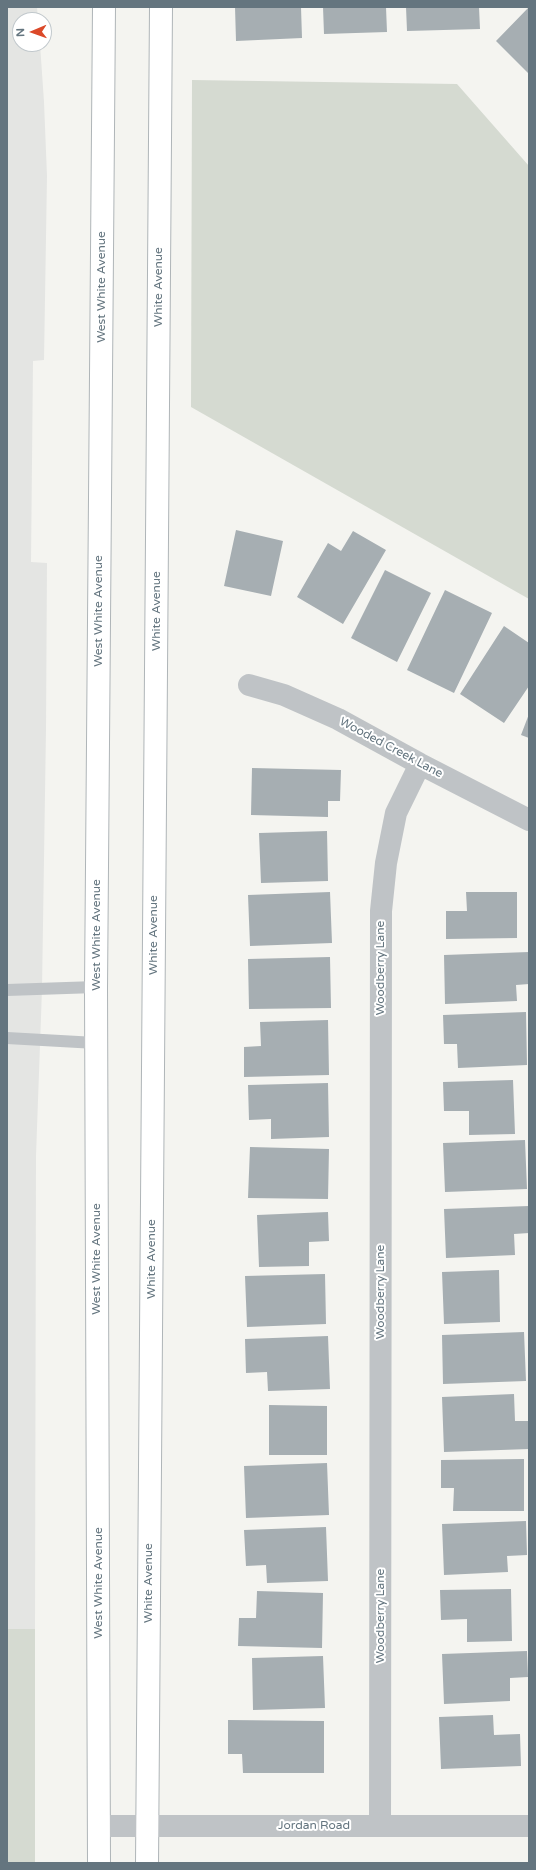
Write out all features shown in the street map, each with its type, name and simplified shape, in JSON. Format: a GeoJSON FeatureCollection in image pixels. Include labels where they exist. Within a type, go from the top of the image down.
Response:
{"type":"FeatureCollection","features":[{"type":"Feature","properties":{"kind":"main road","name":"West White Avenue"},"geometry":{"type":"LineString","coordinates":[[99,1863],[96,987],[104,7]]}},
{"type":"Feature","properties":{"kind":"main road","name":"White Avenue"},"geometry":{"type":"LineString","coordinates":[[147,1863],[161,7]]}},
{"type":"Feature","properties":{"kind":"street","name":"Wooded Creek Lane"},"geometry":{"type":"LineString","coordinates":[[250,685],[284,695],[338,719],[420,764],[529,820]]}},
{"type":"Feature","properties":{"kind":"street","name":"Woodberry Lane"},"geometry":{"type":"LineString","coordinates":[[380,1826],[381,911],[386,863],[396,813],[420,764]]}},
{"type":"Feature","properties":{"kind":"street","name":"Jordan Road"},"geometry":{"type":"LineString","coordinates":[[100,1826],[529,1826]]}},
{"type":"Feature","properties":{"kind":"lane"},"geometry":{"type":"LineString","coordinates":[[7,990],[96,987]]}},
{"type":"Feature","properties":{"kind":"lane"},"geometry":{"type":"LineString","coordinates":[[7,1038],[96,1043]]}},
{"type":"Feature","properties":{"kind":"shaded area"},"geometry":{"type":"Polygon","coordinates":[[[7,7],[37,7],[37,12],[12,12],[12,52],[41,52],[47,176],[44,360],[33,361],[31,562],[47,563],[42,989],[36,1156],[35,1629],[7,1629],[7,7]]]}},
{"type":"Feature","properties":{"kind":"shaded area"},"geometry":{"type":"Polygon","coordinates":[[[192,80],[457,84],[529,166],[529,599],[191,407],[192,80]]]}},
{"type":"Feature","properties":{"kind":"shaded area"},"geometry":{"type":"Polygon","coordinates":[[[7,1629],[35,1629],[35,1863],[7,1863],[7,1629]]]}},
{"type":"Feature","properties":{"kind":"building"},"geometry":{"type":"Polygon","coordinates":[[[235,7],[301,7],[302,38],[236,41],[235,7]]]}},
{"type":"Feature","properties":{"kind":"building"},"geometry":{"type":"Polygon","coordinates":[[[323,7],[386,7],[387,32],[324,34],[323,7]]]}},
{"type":"Feature","properties":{"kind":"building"},"geometry":{"type":"Polygon","coordinates":[[[406,7],[479,7],[480,29],[407,31],[406,7]]]}},
{"type":"Feature","properties":{"kind":"building"},"geometry":{"type":"Polygon","coordinates":[[[529,7],[529,74],[496,41],[529,7]]]}},
{"type":"Feature","properties":{"kind":"building"},"geometry":{"type":"Polygon","coordinates":[[[236,530],[283,541],[271,596],[224,586],[236,530]]]}},
{"type":"Feature","properties":{"kind":"building"},"geometry":{"type":"Polygon","coordinates":[[[353,531],[386,550],[343,624],[297,597],[328,543],[341,551],[353,531]]]}},
{"type":"Feature","properties":{"kind":"building"},"geometry":{"type":"Polygon","coordinates":[[[385,570],[431,593],[397,662],[351,638],[385,570]]]}},
{"type":"Feature","properties":{"kind":"building"},"geometry":{"type":"Polygon","coordinates":[[[445,590],[492,613],[454,693],[407,670],[445,590]]]}},
{"type":"Feature","properties":{"kind":"building"},"geometry":{"type":"Polygon","coordinates":[[[504,626],[529,643],[529,686],[504,723],[460,694],[504,626]]]}},
{"type":"Feature","properties":{"kind":"building"},"geometry":{"type":"Polygon","coordinates":[[[529,714],[529,738],[521,735],[529,714]]]}},
{"type":"Feature","properties":{"kind":"building"},"geometry":{"type":"Polygon","coordinates":[[[252,768],[341,770],[340,801],[328,801],[328,817],[251,815],[252,768]]]}},
{"type":"Feature","properties":{"kind":"building"},"geometry":{"type":"Polygon","coordinates":[[[327,831],[328,881],[261,883],[259,833],[327,831]]]}},
{"type":"Feature","properties":{"kind":"building"},"geometry":{"type":"Polygon","coordinates":[[[330,892],[332,943],[250,946],[248,895],[330,892]]]}},
{"type":"Feature","properties":{"kind":"building"},"geometry":{"type":"Polygon","coordinates":[[[466,892],[517,892],[517,938],[446,939],[446,911],[467,911],[466,892]]]}},
{"type":"Feature","properties":{"kind":"building"},"geometry":{"type":"Polygon","coordinates":[[[529,952],[529,984],[516,985],[517,1001],[445,1004],[444,955],[529,952]]]}},
{"type":"Feature","properties":{"kind":"building"},"geometry":{"type":"Polygon","coordinates":[[[330,957],[331,1008],[249,1009],[248,959],[330,957]]]}},
{"type":"Feature","properties":{"kind":"building"},"geometry":{"type":"Polygon","coordinates":[[[526,1012],[527,1065],[458,1068],[457,1044],[444,1044],[443,1015],[526,1012]]]}},
{"type":"Feature","properties":{"kind":"building"},"geometry":{"type":"Polygon","coordinates":[[[328,1020],[329,1075],[244,1077],[244,1047],[261,1046],[260,1022],[328,1020]]]}},
{"type":"Feature","properties":{"kind":"building"},"geometry":{"type":"Polygon","coordinates":[[[513,1080],[515,1134],[469,1135],[469,1111],[444,1111],[443,1082],[513,1080]]]}},
{"type":"Feature","properties":{"kind":"building"},"geometry":{"type":"Polygon","coordinates":[[[328,1083],[329,1137],[271,1139],[271,1119],[249,1120],[248,1085],[328,1083]]]}},
{"type":"Feature","properties":{"kind":"building"},"geometry":{"type":"Polygon","coordinates":[[[525,1140],[527,1189],[445,1192],[443,1143],[525,1140]]]}},
{"type":"Feature","properties":{"kind":"building"},"geometry":{"type":"Polygon","coordinates":[[[250,1147],[329,1149],[328,1199],[248,1198],[250,1147]]]}},
{"type":"Feature","properties":{"kind":"building"},"geometry":{"type":"Polygon","coordinates":[[[529,1206],[529,1233],[514,1234],[515,1255],[446,1258],[444,1209],[529,1206]]]}},
{"type":"Feature","properties":{"kind":"building"},"geometry":{"type":"Polygon","coordinates":[[[328,1212],[329,1241],[309,1242],[309,1266],[259,1267],[257,1215],[328,1212]]]}},
{"type":"Feature","properties":{"kind":"building"},"geometry":{"type":"Polygon","coordinates":[[[499,1270],[500,1322],[444,1324],[442,1272],[499,1270]]]}},
{"type":"Feature","properties":{"kind":"building"},"geometry":{"type":"Polygon","coordinates":[[[325,1274],[326,1324],[247,1327],[245,1276],[325,1274]]]}},
{"type":"Feature","properties":{"kind":"building"},"geometry":{"type":"Polygon","coordinates":[[[524,1332],[526,1381],[443,1384],[442,1335],[524,1332]]]}},
{"type":"Feature","properties":{"kind":"building"},"geometry":{"type":"Polygon","coordinates":[[[328,1336],[330,1389],[268,1391],[267,1372],[246,1373],[245,1339],[328,1336]]]}},
{"type":"Feature","properties":{"kind":"building"},"geometry":{"type":"Polygon","coordinates":[[[514,1394],[515,1421],[528,1421],[529,1449],[444,1452],[442,1397],[514,1394]]]}},
{"type":"Feature","properties":{"kind":"building"},"geometry":{"type":"Polygon","coordinates":[[[269,1405],[327,1406],[327,1455],[269,1455],[269,1405]]]}},
{"type":"Feature","properties":{"kind":"building"},"geometry":{"type":"Polygon","coordinates":[[[524,1459],[524,1511],[453,1511],[454,1488],[441,1488],[441,1460],[524,1459]]]}},
{"type":"Feature","properties":{"kind":"building"},"geometry":{"type":"Polygon","coordinates":[[[327,1463],[329,1515],[246,1518],[244,1466],[327,1463]]]}},
{"type":"Feature","properties":{"kind":"building"},"geometry":{"type":"Polygon","coordinates":[[[526,1521],[527,1555],[507,1556],[508,1572],[444,1575],[442,1524],[526,1521]]]}},
{"type":"Feature","properties":{"kind":"building"},"geometry":{"type":"Polygon","coordinates":[[[326,1527],[328,1581],[267,1583],[266,1565],[246,1566],[244,1530],[326,1527]]]}},
{"type":"Feature","properties":{"kind":"building"},"geometry":{"type":"Polygon","coordinates":[[[511,1589],[512,1641],[467,1642],[467,1619],[441,1620],[440,1590],[511,1589]]]}},
{"type":"Feature","properties":{"kind":"building"},"geometry":{"type":"Polygon","coordinates":[[[257,1591],[323,1593],[322,1648],[238,1646],[239,1618],[256,1618],[257,1591]]]}},
{"type":"Feature","properties":{"kind":"building"},"geometry":{"type":"Polygon","coordinates":[[[527,1651],[528,1677],[510,1678],[510,1701],[444,1704],[442,1654],[527,1651]]]}},
{"type":"Feature","properties":{"kind":"building"},"geometry":{"type":"Polygon","coordinates":[[[323,1656],[325,1708],[253,1710],[252,1658],[323,1656]]]}},
{"type":"Feature","properties":{"kind":"building"},"geometry":{"type":"Polygon","coordinates":[[[493,1715],[494,1735],[520,1734],[521,1766],[441,1769],[439,1717],[493,1715]]]}},
{"type":"Feature","properties":{"kind":"building"},"geometry":{"type":"Polygon","coordinates":[[[228,1720],[324,1721],[324,1773],[243,1773],[242,1754],[228,1754],[228,1720]]]}}]}
